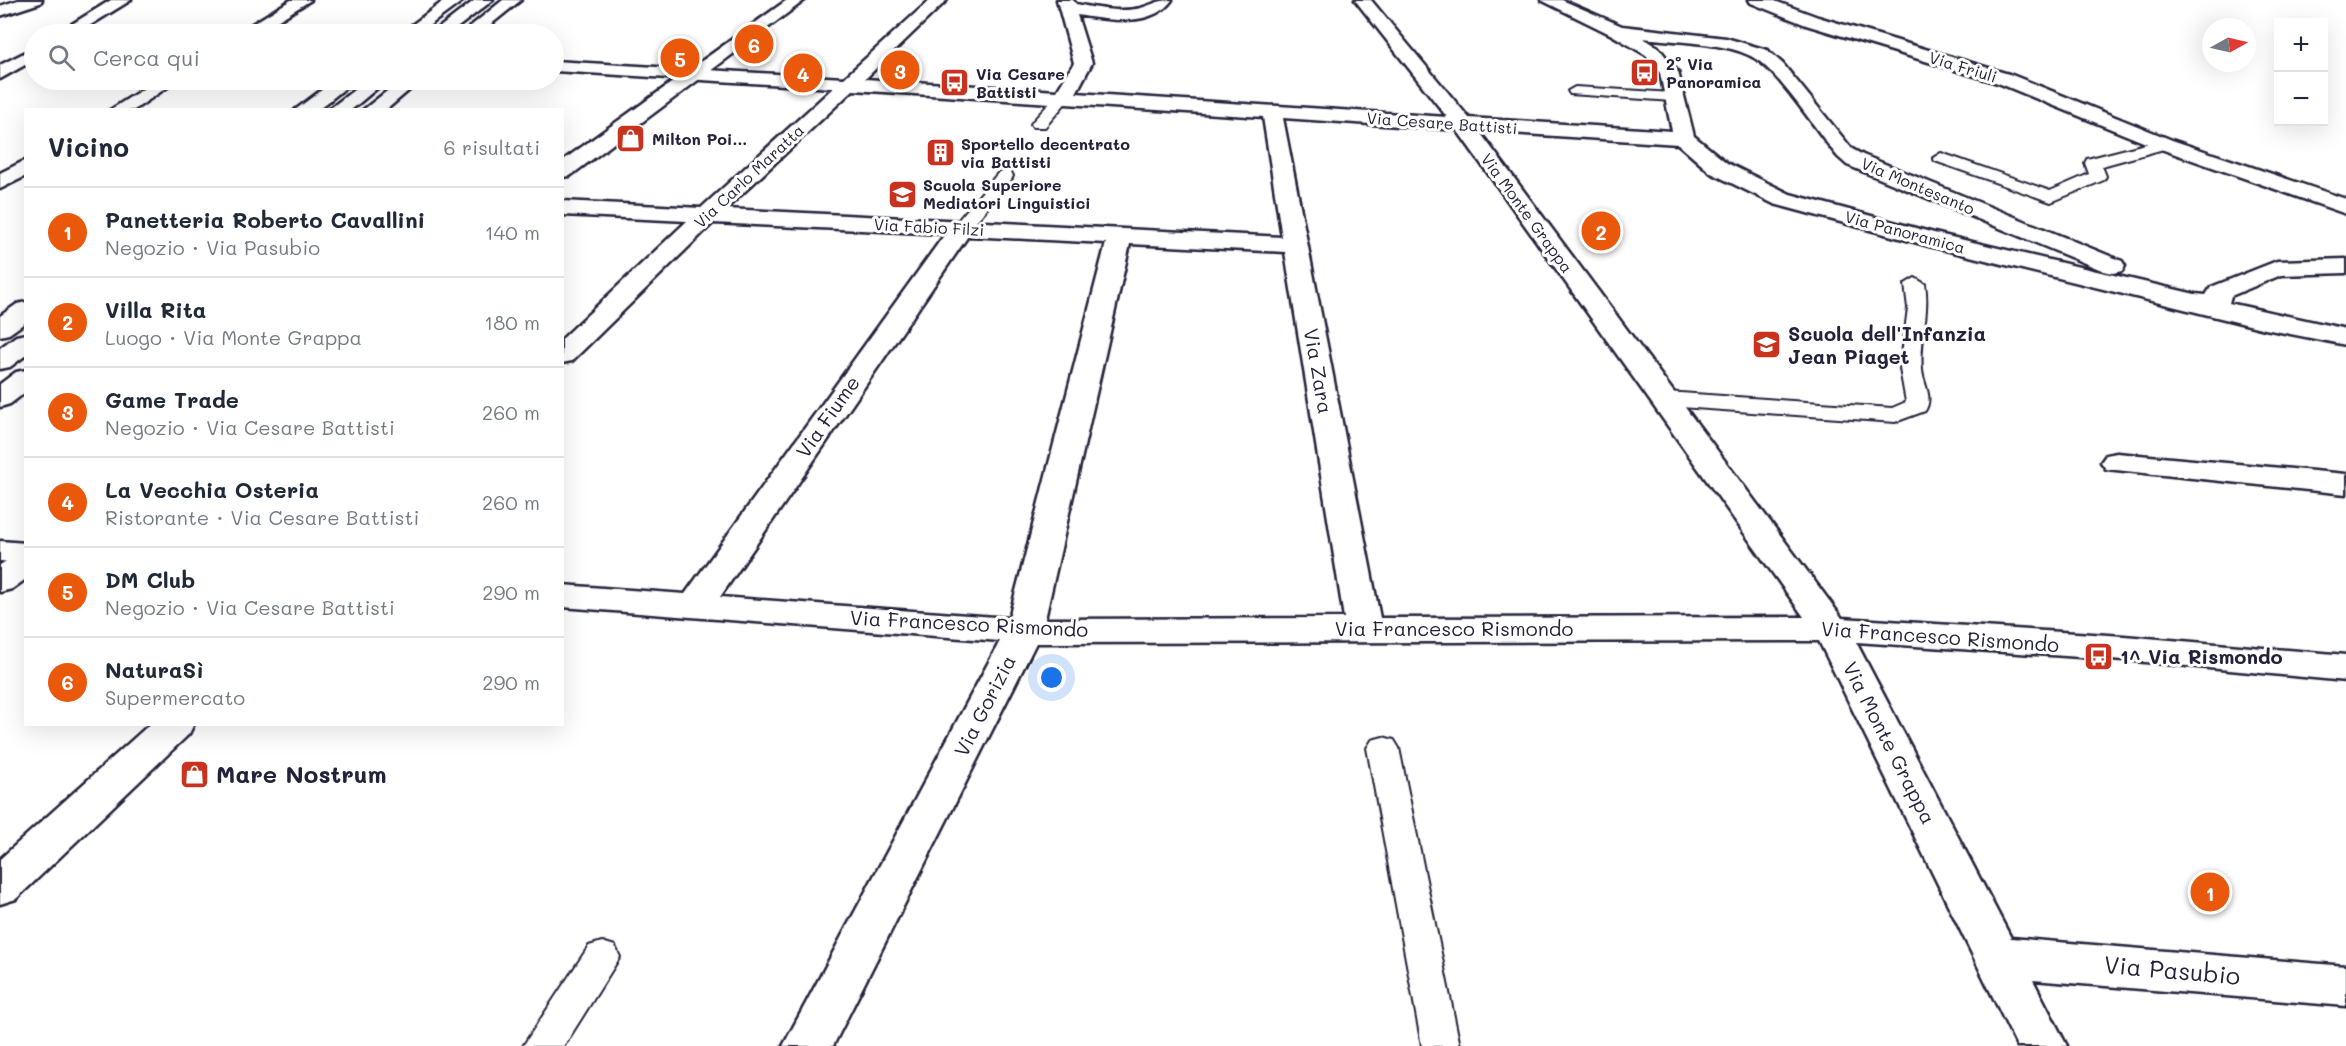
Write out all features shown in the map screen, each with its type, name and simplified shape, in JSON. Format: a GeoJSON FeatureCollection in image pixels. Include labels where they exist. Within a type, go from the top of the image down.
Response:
{"type":"FeatureCollection","features":[{"type":"Feature","properties":{"kind":"street"},"geometry":{"type":"LineString","coordinates":[[0,11],[34,0]]}},
{"type":"Feature","properties":{"kind":"street"},"geometry":{"type":"LineString","coordinates":[[82,24],[123,0]]}},
{"type":"Feature","properties":{"kind":"street"},"geometry":{"type":"LineString","coordinates":[[262,24],[303,0]]}},
{"type":"Feature","properties":{"kind":"street"},"geometry":{"type":"LineString","coordinates":[[422,24],[456,0]]}},
{"type":"Feature","properties":{"kind":"street"},"geometry":{"type":"LineString","coordinates":[[453,24],[485,0]]}},
{"type":"Feature","properties":{"kind":"street"},"geometry":{"type":"LineString","coordinates":[[482,24],[513,0]]}},
{"type":"Feature","properties":{"kind":"street"},"geometry":{"type":"LineString","coordinates":[[564,170],[797,0]]}},
{"type":"Feature","properties":{"kind":"street","name":"Via Carlo Maratta"},"geometry":{"type":"LineString","coordinates":[[564,353],[706,216],[939,0]]}},
{"type":"Feature","properties":{"kind":"street"},"geometry":{"type":"LineString","coordinates":[[1066,3],[1091,13],[1124,14],[1150,10],[1162,4],[1164,0]]}},
{"type":"Feature","properties":{"kind":"street","name":"Via Monte Grappa"},"geometry":{"type":"LineString","coordinates":[[1363,0],[1463,124],[1666,399],[1831,629],[2042,1046]]}},
{"type":"Feature","properties":{"kind":"street"},"geometry":{"type":"LineString","coordinates":[[1549,0],[1618,31],[1663,61],[1669,72],[1684,138]]}},
{"type":"Feature","properties":{"kind":"street","name":"Via Friuli"},"geometry":{"type":"LineString","coordinates":[[1757,0],[1780,11],[2005,79],[2165,144],[2346,207]]}},
{"type":"Feature","properties":{"kind":"street"},"geometry":{"type":"LineString","coordinates":[[1064,96],[1083,63],[1066,3]]}},
{"type":"Feature","properties":{"kind":"street","name":"Via Montesanto"},"geometry":{"type":"LineString","coordinates":[[1618,31],[1710,40],[1761,54],[1777,68],[1845,153],[1855,160],[2215,307]]}},
{"type":"Feature","properties":{"kind":"street"},"geometry":{"type":"LineString","coordinates":[[0,73],[24,59]]}},
{"type":"Feature","properties":{"kind":"street","name":"Via Cesare Battisti"},"geometry":{"type":"LineString","coordinates":[[564,67],[1064,96],[1272,113],[1684,138]]}},
{"type":"Feature","properties":{"kind":"street"},"geometry":{"type":"LineString","coordinates":[[123,108],[153,90]]}},
{"type":"Feature","properties":{"kind":"street"},"geometry":{"type":"LineString","coordinates":[[308,108],[332,90]]}},
{"type":"Feature","properties":{"kind":"street"},"geometry":{"type":"LineString","coordinates":[[341,108],[365,90]]}},
{"type":"Feature","properties":{"kind":"street"},"geometry":{"type":"LineString","coordinates":[[376,108],[399,90]]}},
{"type":"Feature","properties":{"kind":"street","name":"Via Zara"},"geometry":{"type":"LineString","coordinates":[[1272,113],[1364,629]]}},
{"type":"Feature","properties":{"kind":"street","name":"Via Panoramica"},"geometry":{"type":"LineString","coordinates":[[1684,138],[1719,168],[1782,199],[1929,239],[2265,321],[2346,337]]}},
{"type":"Feature","properties":{"kind":"street"},"geometry":{"type":"LineString","coordinates":[[0,182],[24,167]]}},
{"type":"Feature","properties":{"kind":"street"},"geometry":{"type":"LineString","coordinates":[[0,193],[24,193]]}},
{"type":"Feature","properties":{"kind":"street","name":"Via Fabio Filzi"},"geometry":{"type":"LineString","coordinates":[[564,208],[1295,245]]}},
{"type":"Feature","properties":{"kind":"street","name":"Via Fiume"},"geometry":{"type":"LineString","coordinates":[[695,606],[961,228]]}},
{"type":"Feature","properties":{"kind":"street","name":"Via Gorizia"},"geometry":{"type":"LineString","coordinates":[[808,1046],[1024,631],[1120,235]]}},
{"type":"Feature","properties":{"kind":"street"},"geometry":{"type":"LineString","coordinates":[[2215,307],[2220,292],[2277,268],[2346,266]]}},
{"type":"Feature","properties":{"kind":"street"},"geometry":{"type":"LineString","coordinates":[[0,328],[24,311]]}},
{"type":"Feature","properties":{"kind":"street"},"geometry":{"type":"LineString","coordinates":[[0,361],[24,343]]}},
{"type":"Feature","properties":{"kind":"street"},"geometry":{"type":"LineString","coordinates":[[0,398],[24,380]]}},
{"type":"Feature","properties":{"kind":"street"},"geometry":{"type":"LineString","coordinates":[[2117,462],[2346,484]]}},
{"type":"Feature","properties":{"kind":"street"},"geometry":{"type":"LineString","coordinates":[[0,551],[24,553]]}},
{"type":"Feature","properties":{"kind":"street"},"geometry":{"type":"LineString","coordinates":[[0,581],[24,564]]}},
{"type":"Feature","properties":{"kind":"street","name":"Via Francesco Rismondo"},"geometry":{"type":"LineString","coordinates":[[564,596],[1024,631],[1831,629],[2124,648],[2346,668]]}},
{"type":"Feature","properties":{"kind":"street"},"geometry":{"type":"LineString","coordinates":[[0,886],[173,726]]}},
{"type":"Feature","properties":{"kind":"street","name":"Via Pasubio"},"geometry":{"type":"LineString","coordinates":[[1998,957],[2346,986]]}},
{"type":"Feature","properties":{"kind":"lane"},"geometry":{"type":"LineString","coordinates":[[1575,91],[1673,97]]}},
{"type":"Feature","properties":{"kind":"lane"},"geometry":{"type":"LineString","coordinates":[[1039,124],[1064,96]]}},
{"type":"Feature","properties":{"kind":"lane"},"geometry":{"type":"LineString","coordinates":[[1941,158],[2051,196],[2098,176],[2093,164],[2165,144]]}},
{"type":"Feature","properties":{"kind":"lane"},"geometry":{"type":"LineString","coordinates":[[961,228],[1005,176]]}},
{"type":"Feature","properties":{"kind":"lane"},"geometry":{"type":"LineString","coordinates":[[1666,399],[1895,415],[1908,411],[1917,406],[1919,396],[1911,371],[1919,313],[1915,284]]}},
{"type":"Feature","properties":{"kind":"lane"},"geometry":{"type":"LineString","coordinates":[[1383,748],[1441,1046]]}},
{"type":"Feature","properties":{"kind":"lane"},"geometry":{"type":"LineString","coordinates":[[542,1046],[602,957]]}},
{"type":"Feature","properties":{"kind":"place","name":"NaturaSì"},"geometry":{"type":"Point","coordinates":[754,44]}},
{"type":"Feature","properties":{"kind":"place","name":"DM Club"},"geometry":{"type":"Point","coordinates":[680,58]}},
{"type":"Feature","properties":{"kind":"place","name":"Game Trade"},"geometry":{"type":"Point","coordinates":[900,70]}},
{"type":"Feature","properties":{"kind":"place","name":"La Vecchia Osteria"},"geometry":{"type":"Point","coordinates":[803,73]}},
{"type":"Feature","properties":{"kind":"place","name":"2° Via Panoramica"},"geometry":{"type":"Point","coordinates":[1645,73]}},
{"type":"Feature","properties":{"kind":"place","name":"Via Cesare Battisti"},"geometry":{"type":"Point","coordinates":[955,83]}},
{"type":"Feature","properties":{"kind":"place","name":"Milton Poi..."},"geometry":{"type":"Point","coordinates":[631,139]}},
{"type":"Feature","properties":{"kind":"place","name":"Sportello decentrato via Battisti"},"geometry":{"type":"Point","coordinates":[940,153]}},
{"type":"Feature","properties":{"kind":"place","name":"Scuola Superiore Mediatori Linguistici"},"geometry":{"type":"Point","coordinates":[902,194]}},
{"type":"Feature","properties":{"kind":"place","name":"Villa Rita"},"geometry":{"type":"Point","coordinates":[1601,231]}},
{"type":"Feature","properties":{"kind":"place","name":"Scuola dell'Infanzia Jean Piaget"},"geometry":{"type":"Point","coordinates":[1767,345]}},
{"type":"Feature","properties":{"kind":"place","name":"1^ Via Rismondo"},"geometry":{"type":"Point","coordinates":[2099,657]}},
{"type":"Feature","properties":{"kind":"place","name":"Mare Nostrum"},"geometry":{"type":"Point","coordinates":[195,775]}},
{"type":"Feature","properties":{"kind":"place","name":"Panetteria Roberto Cavallini"},"geometry":{"type":"Point","coordinates":[2210,892]}}]}
